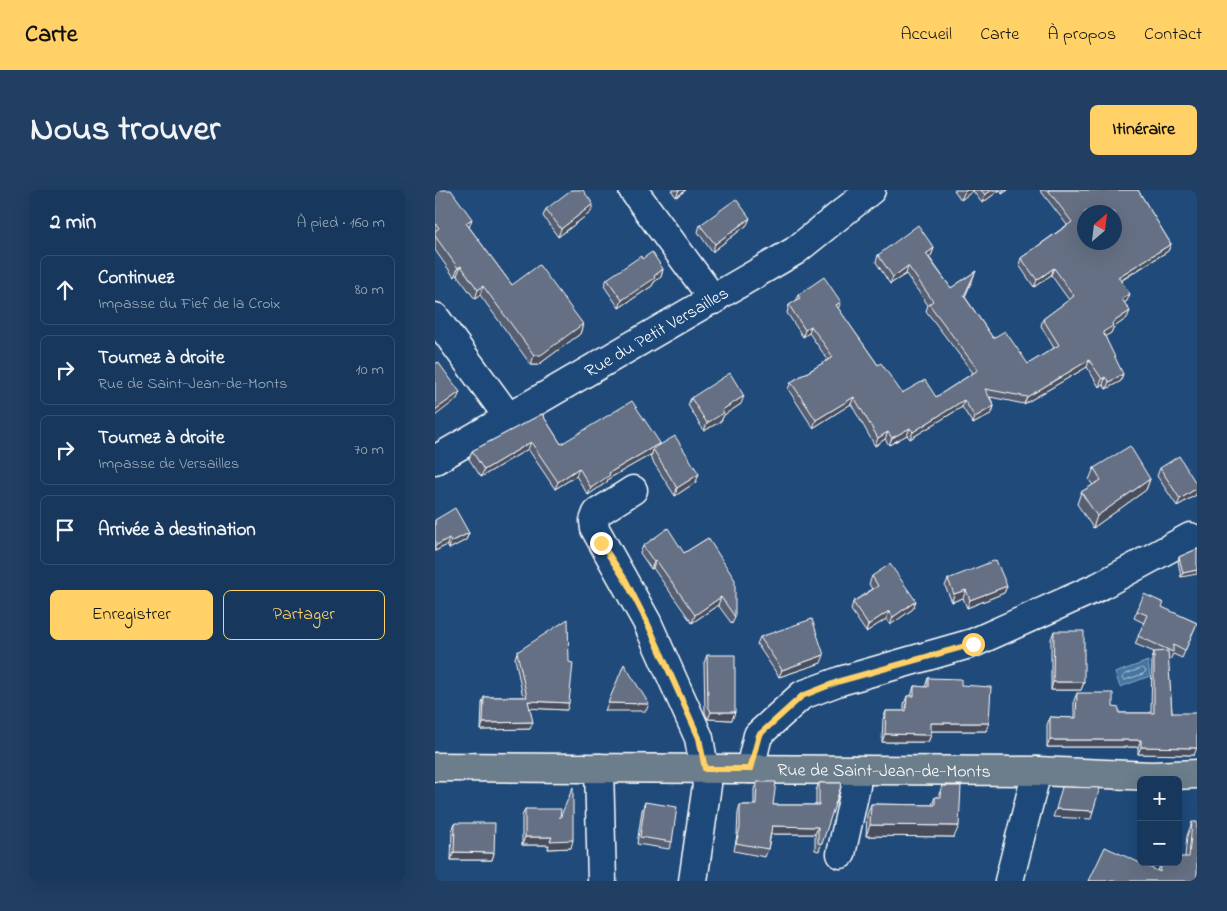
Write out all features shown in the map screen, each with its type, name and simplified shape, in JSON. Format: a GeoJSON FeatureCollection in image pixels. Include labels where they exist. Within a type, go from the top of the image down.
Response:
{"type":"FeatureCollection","features":[{"type":"Feature","properties":{"kind":"main road","name":"Rue de Saint-Jean-de-Monts"},"geometry":{"type":"LineString","coordinates":[[435,767],[1037,771],[1137,777]]}},
{"type":"Feature","properties":{"kind":"main road","name":"Rue de Saint-Jean-de-Monts"},"geometry":{"type":"LineString","coordinates":[[1178,776],[1197,774]]}},
{"type":"Feature","properties":{"kind":"main road"},"geometry":{"type":"LineString","coordinates":[[1182,785],[1197,790]]}},
{"type":"Feature","properties":{"kind":"street"},"geometry":{"type":"LineString","coordinates":[[633,190],[713,300]]}},
{"type":"Feature","properties":{"kind":"street","name":"Rue du Petit Versailles"},"geometry":{"type":"LineString","coordinates":[[435,460],[795,251],[871,190]]}},
{"type":"Feature","properties":{"kind":"street"},"geometry":{"type":"LineString","coordinates":[[435,317],[509,418]]}},
{"type":"Feature","properties":{"kind":"street"},"geometry":{"type":"LineString","coordinates":[[633,490],[597,513],[594,520],[595,529],[647,622],[699,738],[707,784],[693,881]]}},
{"type":"Feature","properties":{"kind":"street"},"geometry":{"type":"LineString","coordinates":[[750,769],[759,735],[802,696],[840,681],[973,644],[1098,587],[1190,537]]}},
{"type":"Feature","properties":{"kind":"street"},"geometry":{"type":"LineString","coordinates":[[599,768],[602,881]]}},
{"type":"Feature","properties":{"kind":"street"},"geometry":{"type":"LineString","coordinates":[[841,854],[856,786],[854,770]]}},
{"type":"Feature","properties":{"kind":"street"},"geometry":{"type":"LineString","coordinates":[[1009,881],[1037,771]]}},
{"type":"Feature","properties":{"kind":"water"},"geometry":{"type":"Polygon","coordinates":[[[1148,661],[1150,676],[1120,687],[1115,673],[1148,661]]]}},
{"type":"Feature","properties":{"kind":"building"},"geometry":{"type":"Polygon","coordinates":[[[435,190],[451,190],[472,219],[466,223],[512,285],[539,265],[583,324],[541,355],[534,355],[483,286],[478,290],[461,266],[458,268],[435,236],[435,231],[439,228],[435,223],[435,190]]]}},
{"type":"Feature","properties":{"kind":"building"},"geometry":{"type":"Polygon","coordinates":[[[571,190],[583,190],[593,204],[561,229],[546,209],[571,190]]]}},
{"type":"Feature","properties":{"kind":"building"},"geometry":{"type":"Polygon","coordinates":[[[981,190],[992,190],[985,195],[981,190]]]}},
{"type":"Feature","properties":{"kind":"building"},"geometry":{"type":"Polygon","coordinates":[[[1048,190],[1138,190],[1171,244],[1118,277],[1130,294],[1122,299],[1130,311],[1112,323],[1113,326],[1103,332],[1123,374],[1109,382],[1105,377],[1102,379],[1089,360],[1027,397],[985,389],[994,406],[975,417],[964,400],[913,432],[910,428],[892,438],[888,432],[878,438],[854,397],[816,420],[791,382],[833,357],[811,326],[805,330],[789,305],[800,298],[798,295],[824,277],[841,302],[836,305],[878,365],[881,363],[902,393],[925,380],[936,397],[978,370],[929,304],[933,301],[908,266],[893,277],[878,255],[918,225],[934,248],[926,254],[951,288],[976,271],[964,296],[993,338],[1005,331],[1028,364],[1059,345],[1043,319],[1074,296],[1054,268],[1037,280],[1021,258],[1072,222],[1048,190]]]}},
{"type":"Feature","properties":{"kind":"building"},"geometry":{"type":"Polygon","coordinates":[[[736,199],[750,218],[715,244],[700,225],[736,199]]]}},
{"type":"Feature","properties":{"kind":"building"},"geometry":{"type":"Polygon","coordinates":[[[652,252],[663,269],[654,276],[655,278],[622,300],[607,279],[641,256],[642,259],[652,252]]]}},
{"type":"Feature","properties":{"kind":"building"},"geometry":{"type":"Polygon","coordinates":[[[438,362],[460,392],[435,410],[435,364],[438,362]]]}},
{"type":"Feature","properties":{"kind":"building"},"geometry":{"type":"Polygon","coordinates":[[[730,373],[744,396],[722,410],[724,413],[707,423],[691,398],[730,373]]]}},
{"type":"Feature","properties":{"kind":"building"},"geometry":{"type":"Polygon","coordinates":[[[632,401],[660,443],[609,473],[610,475],[591,488],[579,468],[558,482],[531,442],[484,470],[472,451],[542,414],[561,444],[632,401]]]}},
{"type":"Feature","properties":{"kind":"building"},"geometry":{"type":"Polygon","coordinates":[[[675,436],[699,474],[677,488],[653,449],[675,436]]]}},
{"type":"Feature","properties":{"kind":"building"},"geometry":{"type":"Polygon","coordinates":[[[1130,446],[1150,479],[1097,516],[1081,492],[1101,480],[1094,468],[1130,446]]]}},
{"type":"Feature","properties":{"kind":"building"},"geometry":{"type":"Polygon","coordinates":[[[1179,456],[1197,485],[1197,488],[1180,499],[1160,468],[1179,456]]]}},
{"type":"Feature","properties":{"kind":"building"},"geometry":{"type":"Polygon","coordinates":[[[455,508],[469,533],[451,542],[449,538],[435,546],[435,520],[455,508]]]}},
{"type":"Feature","properties":{"kind":"building"},"geometry":{"type":"Polygon","coordinates":[[[668,528],[684,553],[708,538],[735,580],[735,617],[721,597],[695,615],[656,560],[654,562],[643,546],[668,528]]]}},
{"type":"Feature","properties":{"kind":"building"},"geometry":{"type":"Polygon","coordinates":[[[1197,549],[1197,570],[1183,573],[1179,557],[1197,549]]]}},
{"type":"Feature","properties":{"kind":"building"},"geometry":{"type":"Polygon","coordinates":[[[996,560],[1007,586],[970,600],[966,590],[954,594],[948,579],[996,560]]]}},
{"type":"Feature","properties":{"kind":"building"},"geometry":{"type":"Polygon","coordinates":[[[890,564],[916,601],[893,617],[889,611],[868,625],[853,602],[878,586],[872,576],[890,564]]]}},
{"type":"Feature","properties":{"kind":"building"},"geometry":{"type":"Polygon","coordinates":[[[1144,594],[1164,603],[1162,607],[1197,623],[1185,651],[1173,645],[1173,652],[1138,636],[1147,615],[1137,611],[1144,594]]]}},
{"type":"Feature","properties":{"kind":"building"},"geometry":{"type":"Polygon","coordinates":[[[568,619],[569,662],[573,663],[569,703],[528,701],[533,722],[483,723],[484,697],[527,697],[517,652],[568,619]]]}},
{"type":"Feature","properties":{"kind":"building"},"geometry":{"type":"Polygon","coordinates":[[[812,619],[824,655],[782,670],[760,637],[812,619]]]}},
{"type":"Feature","properties":{"kind":"building"},"geometry":{"type":"Polygon","coordinates":[[[1054,631],[1084,631],[1084,682],[1053,682],[1054,631]]]}},
{"type":"Feature","properties":{"kind":"building"},"geometry":{"type":"Polygon","coordinates":[[[1168,651],[1172,713],[1197,713],[1197,748],[1141,747],[1141,740],[1050,740],[1050,717],[1076,718],[1077,693],[1113,693],[1113,707],[1119,708],[1119,713],[1154,713],[1154,652],[1168,651]]]}},
{"type":"Feature","properties":{"kind":"building"},"geometry":{"type":"Polygon","coordinates":[[[707,655],[735,655],[735,712],[711,712],[708,706],[707,655]]]}},
{"type":"Feature","properties":{"kind":"building"},"geometry":{"type":"Polygon","coordinates":[[[624,664],[649,704],[608,703],[624,664]]]}},
{"type":"Feature","properties":{"kind":"building"},"geometry":{"type":"Polygon","coordinates":[[[928,678],[961,679],[961,685],[991,687],[989,723],[931,723],[931,735],[885,734],[886,711],[906,711],[907,696],[914,696],[914,686],[928,687],[928,678]]]}},
{"type":"Feature","properties":{"kind":"building"},"geometry":{"type":"Polygon","coordinates":[[[757,782],[776,782],[773,805],[819,805],[819,783],[842,783],[822,844],[818,843],[818,827],[772,826],[768,849],[736,843],[740,828],[740,805],[756,805],[757,782]]]}},
{"type":"Feature","properties":{"kind":"building"},"geometry":{"type":"Polygon","coordinates":[[[942,786],[961,786],[959,826],[870,825],[871,804],[935,805],[935,797],[941,797],[942,786]]]}},
{"type":"Feature","properties":{"kind":"building"},"geometry":{"type":"Polygon","coordinates":[[[573,787],[573,840],[550,841],[552,837],[525,837],[525,809],[561,809],[560,818],[573,787]]]}},
{"type":"Feature","properties":{"kind":"building"},"geometry":{"type":"Polygon","coordinates":[[[1062,787],[1100,788],[1093,811],[1056,809],[1062,787]]]}},
{"type":"Feature","properties":{"kind":"building"},"geometry":{"type":"Polygon","coordinates":[[[645,802],[677,807],[672,842],[640,837],[645,802]]]}},
{"type":"Feature","properties":{"kind":"building"},"geometry":{"type":"Polygon","coordinates":[[[1192,822],[1197,822],[1197,881],[1089,881],[1105,847],[1137,862],[1137,866],[1147,866],[1160,872],[1161,866],[1182,866],[1182,857],[1189,857],[1192,822]]]}},
{"type":"Feature","properties":{"kind":"building"},"geometry":{"type":"Polygon","coordinates":[[[455,823],[495,823],[494,853],[454,852],[455,823]]]}},
{"type":"Feature","properties":{"kind":"route"},"geometry":{"type":"LineString","coordinates":[[601,543],[626,581],[647,622],[699,738],[705,769],[750,769],[759,735],[802,696],[840,681],[973,644]]}}]}
